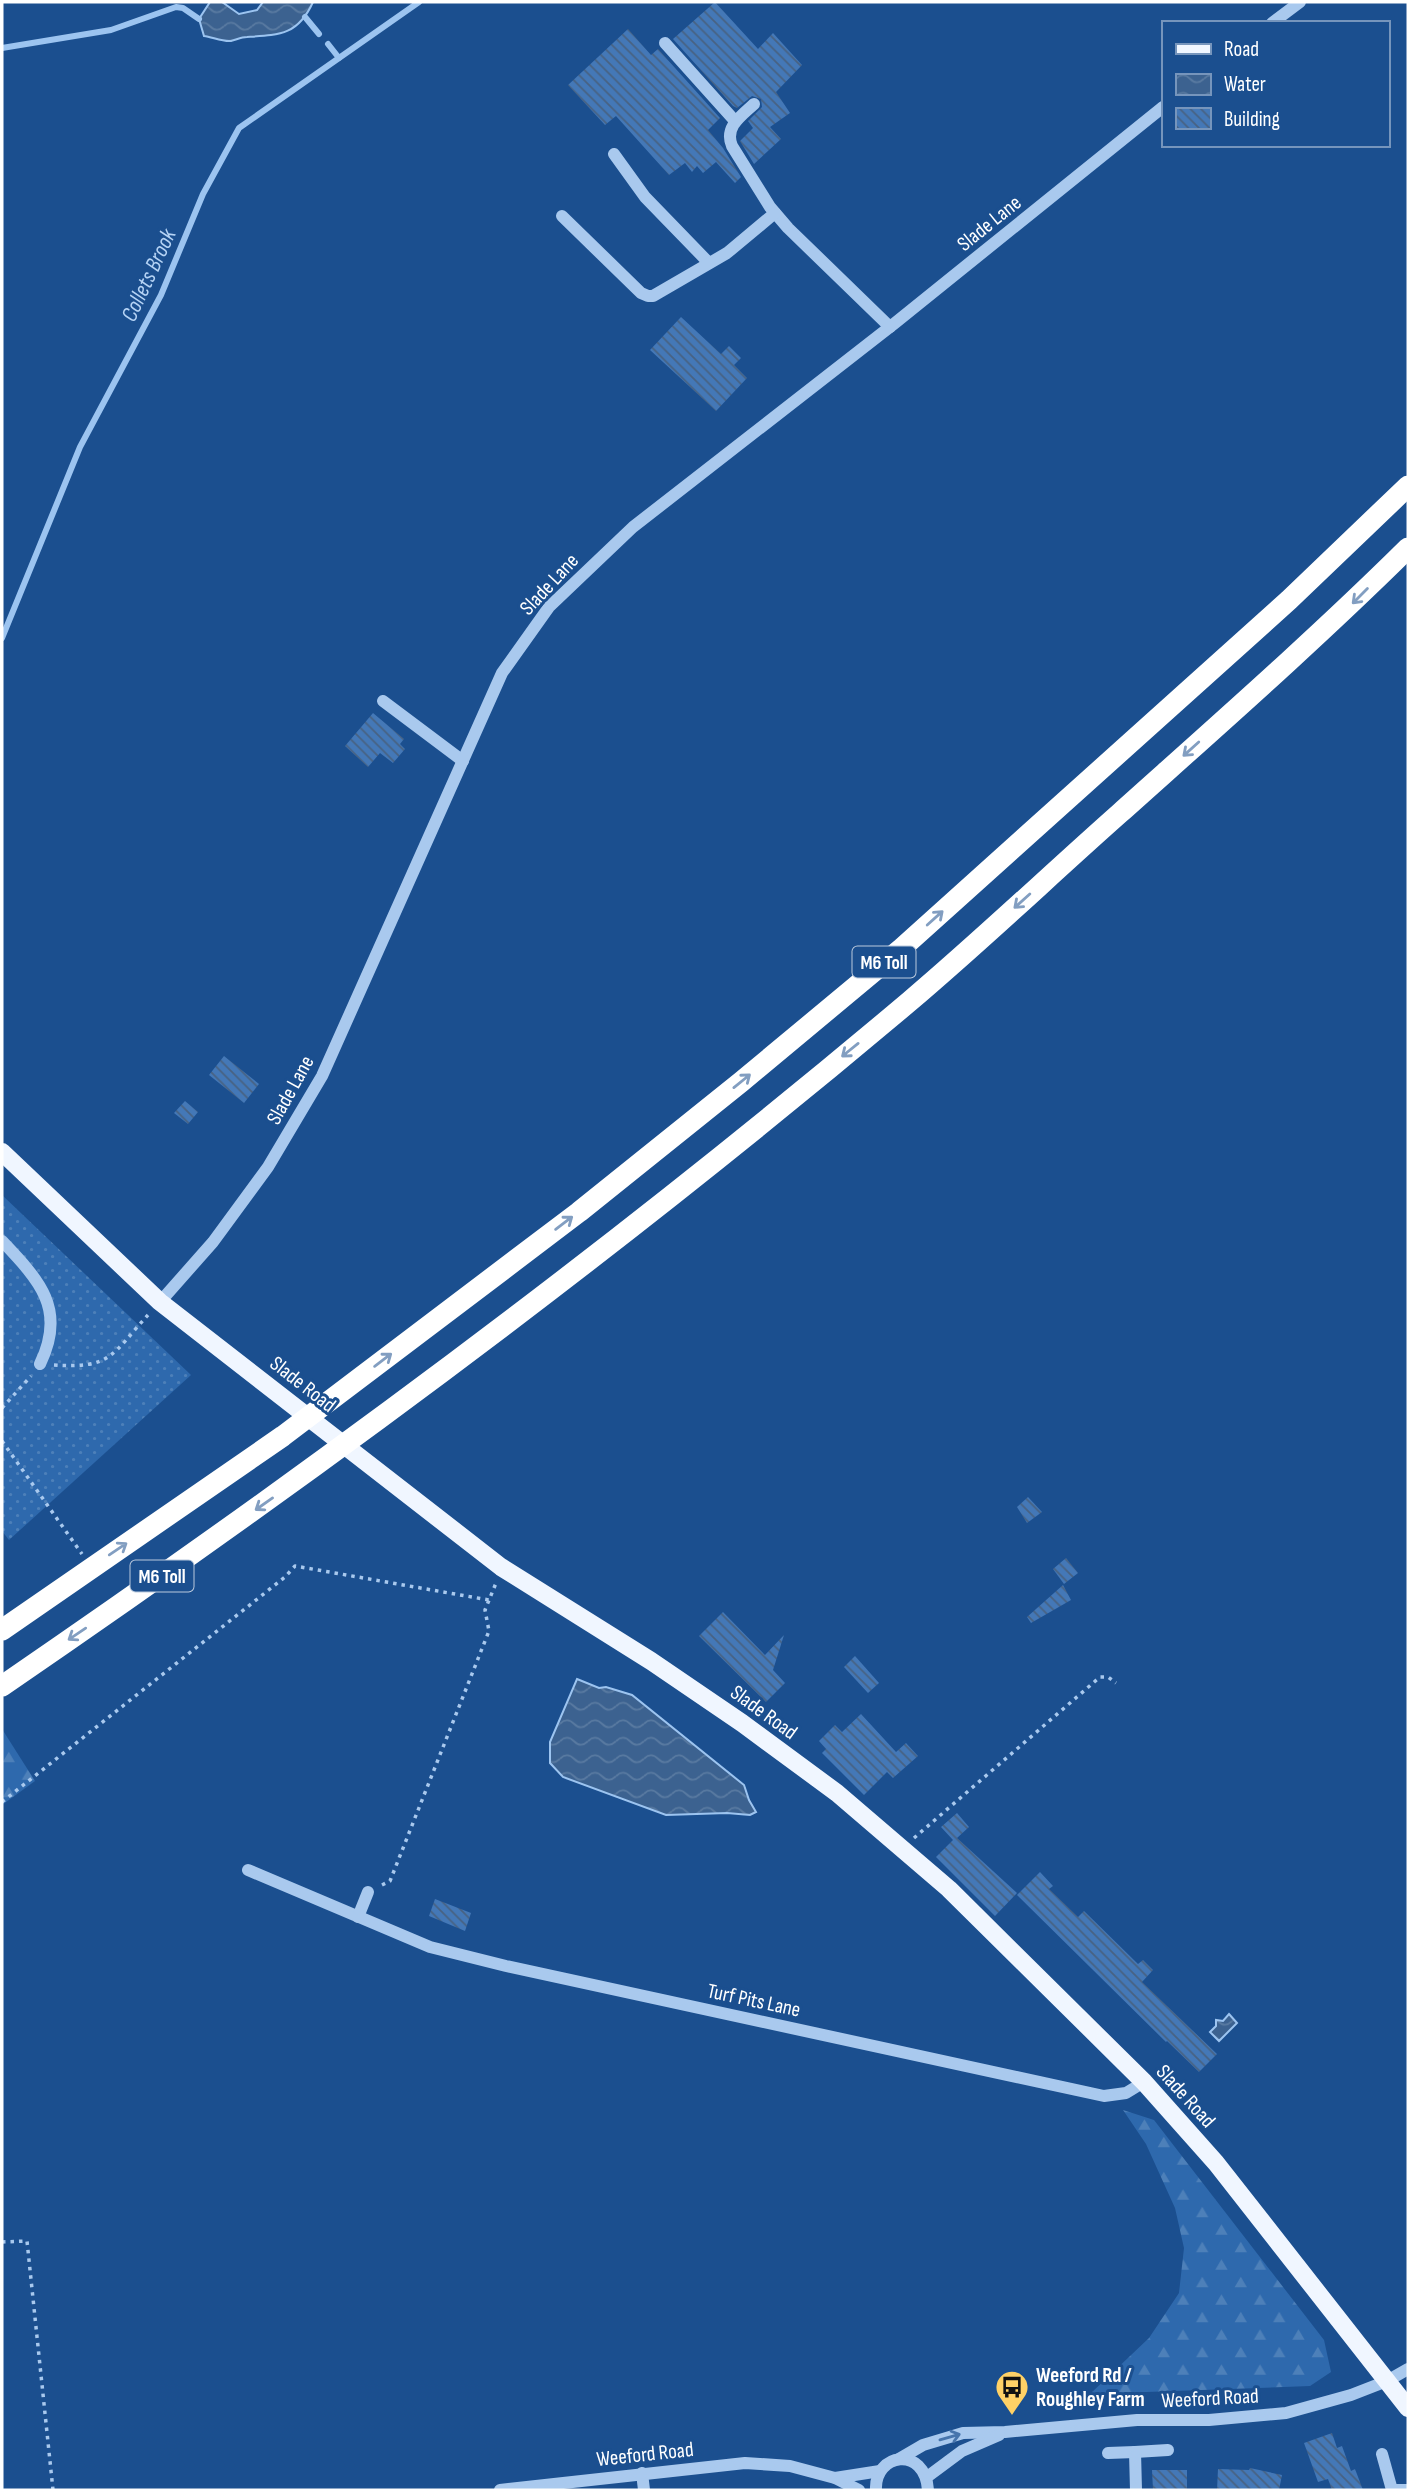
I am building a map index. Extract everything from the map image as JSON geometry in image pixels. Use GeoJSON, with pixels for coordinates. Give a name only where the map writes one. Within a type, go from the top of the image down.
{"type":"FeatureCollection","features":[{"type":"Feature","properties":{"kind":"highway","name":"M6 Toll"},"geometry":{"type":"LineString","coordinates":[[2,1630],[283,1436],[590,1203],[741,1082],[902,948],[1289,600],[1408,486]]}},
{"type":"Feature","properties":{"kind":"highway","name":"M6 Toll"},"geometry":{"type":"LineString","coordinates":[[2,1686],[320,1464],[616,1240],[912,999],[1336,620],[1408,548]]}},
{"type":"Feature","properties":{"kind":"main road","name":"Slade Road"},"geometry":{"type":"LineString","coordinates":[[2,1152],[160,1302],[501,1567],[651,1661],[742,1723],[837,1793],[902,1849],[988,1926],[1144,2082],[1216,2163],[1408,2408]]}},
{"type":"Feature","properties":{"kind":"street"},"geometry":{"type":"LineString","coordinates":[[1275,21],[1300,2]]}},
{"type":"Feature","properties":{"kind":"street"},"geometry":{"type":"LineString","coordinates":[[665,43],[735,121]]}},
{"type":"Feature","properties":{"kind":"street"},"geometry":{"type":"LineString","coordinates":[[754,104],[735,121],[729,139],[775,213],[890,327]]}},
{"type":"Feature","properties":{"kind":"street","name":"Slade Lane"},"geometry":{"type":"LineString","coordinates":[[160,1302],[214,1242],[268,1167],[322,1076],[502,673],[549,607],[633,527],[890,327],[1162,108]]}},
{"type":"Feature","properties":{"kind":"street"},"geometry":{"type":"LineString","coordinates":[[614,154],[645,197],[709,263]]}},
{"type":"Feature","properties":{"kind":"street"},"geometry":{"type":"LineString","coordinates":[[562,216],[641,293],[653,296],[727,253],[775,213]]}},
{"type":"Feature","properties":{"kind":"street"},"geometry":{"type":"LineString","coordinates":[[383,701],[463,761]]}},
{"type":"Feature","properties":{"kind":"street"},"geometry":{"type":"LineString","coordinates":[[2,1241],[35,1275],[52,1318],[50,1342],[40,1364]]}},
{"type":"Feature","properties":{"kind":"street","name":"Turf Pits Lane"},"geometry":{"type":"LineString","coordinates":[[248,1870],[430,1947],[506,1966],[1104,2096],[1126,2093],[1144,2082]]}},
{"type":"Feature","properties":{"kind":"street"},"geometry":{"type":"LineString","coordinates":[[358,1917],[368,1892]]}},
{"type":"Feature","properties":{"kind":"street","name":"Weeford Road"},"geometry":{"type":"LineString","coordinates":[[835,2478],[880,2471],[887,2464],[923,2445],[963,2433],[1005,2432],[1137,2420],[1209,2420],[1286,2413],[1351,2395],[1387,2381],[1408,2368]]}},
{"type":"Feature","properties":{"kind":"street","name":"Weeford Road"},"geometry":{"type":"LineString","coordinates":[[927,2477],[962,2451],[1005,2432]]}},
{"type":"Feature","properties":{"kind":"street"},"geometry":{"type":"LineString","coordinates":[[1108,2453],[1168,2450]]}},
{"type":"Feature","properties":{"kind":"street"},"geometry":{"type":"LineString","coordinates":[[1135,2452],[1136,2490]]}},
{"type":"Feature","properties":{"kind":"street"},"geometry":{"type":"LineString","coordinates":[[1382,2454],[1392,2490],[1408,2490]]}},
{"type":"Feature","properties":{"kind":"street"},"geometry":{"type":"LineString","coordinates":[[899,2459],[917,2464],[927,2477],[928,2490]]}},
{"type":"Feature","properties":{"kind":"street","name":"Weeford Road"},"geometry":{"type":"LineString","coordinates":[[500,2490],[745,2463],[790,2466],[835,2478],[859,2490]]}},
{"type":"Feature","properties":{"kind":"street"},"geometry":{"type":"LineString","coordinates":[[876,2490],[880,2471]]}},
{"type":"Feature","properties":{"kind":"street"},"geometry":{"type":"LineString","coordinates":[[642,2473],[644,2490]]}},
{"type":"Feature","properties":{"kind":"path"},"geometry":{"type":"LineString","coordinates":[[2,1408],[24,1386],[40,1364],[89,1366],[111,1357],[160,1302]]}},
{"type":"Feature","properties":{"kind":"path"},"geometry":{"type":"LineString","coordinates":[[2,1441],[71,1538]]}},
{"type":"Feature","properties":{"kind":"path"},"geometry":{"type":"LineString","coordinates":[[2,1802],[275,1586],[295,1566],[489,1601]]}},
{"type":"Feature","properties":{"kind":"path"},"geometry":{"type":"LineString","coordinates":[[368,1892],[390,1881],[489,1631],[485,1610],[501,1567]]}},
{"type":"Feature","properties":{"kind":"path"},"geometry":{"type":"LineString","coordinates":[[902,1849],[1100,1677],[1108,1677],[1116,1683]]}},
{"type":"Feature","properties":{"kind":"path"},"geometry":{"type":"LineString","coordinates":[[2,2242],[27,2241],[53,2490]]}},
{"type":"Feature","properties":{"kind":"green space"},"geometry":{"type":"Polygon","coordinates":[[[2,1195],[191,1375],[9,1540],[2,1531],[2,1195]]]}},
{"type":"Feature","properties":{"kind":"green space"},"geometry":{"type":"Polygon","coordinates":[[[2,1729],[35,1781],[2,1805],[2,1729]]]}},
{"type":"Feature","properties":{"kind":"green space"},"geometry":{"type":"Polygon","coordinates":[[[1123,2110],[1154,2120],[1324,2340],[1331,2372],[1310,2386],[1090,2394],[1149,2338],[1179,2293],[1184,2248],[1175,2208],[1146,2144],[1123,2110]]]}},
{"type":"Feature","properties":{"kind":"water"},"geometry":{"type":"Polygon","coordinates":[[[210,2],[222,2],[239,14],[257,10],[263,2],[313,2],[301,21],[287,31],[228,41],[204,36],[199,19],[210,2]]]}},
{"type":"Feature","properties":{"kind":"water"},"geometry":{"type":"Polygon","coordinates":[[[577,1679],[599,1688],[606,1687],[632,1695],[744,1785],[756,1812],[750,1815],[666,1815],[563,1777],[550,1763],[550,1742],[577,1679]]]}},
{"type":"Feature","properties":{"kind":"water"},"geometry":{"type":"Polygon","coordinates":[[[1229,2014],[1237,2023],[1219,2041],[1210,2032],[1216,2026],[1216,2020],[1223,2021],[1229,2014]]]}},
{"type":"Feature","properties":{"kind":"building"},"geometry":{"type":"Polygon","coordinates":[[[715,2],[758,49],[773,33],[802,65],[776,92],[790,113],[770,127],[781,139],[754,164],[740,141],[753,128],[748,121],[762,107],[761,99],[752,96],[737,108],[733,106],[673,39],[715,2]]]}},
{"type":"Feature","properties":{"kind":"building"},"geometry":{"type":"Polygon","coordinates":[[[628,29],[651,55],[658,49],[720,118],[708,130],[741,177],[735,183],[716,162],[703,173],[697,166],[692,172],[685,163],[669,175],[616,116],[605,125],[568,85],[628,29]]]}},
{"type":"Feature","properties":{"kind":"building"},"geometry":{"type":"Polygon","coordinates":[[[681,317],[721,354],[729,346],[741,358],[734,365],[747,378],[716,411],[650,350],[681,317]]]}},
{"type":"Feature","properties":{"kind":"building"},"geometry":{"type":"Polygon","coordinates":[[[373,713],[404,739],[400,744],[405,749],[393,763],[380,753],[368,767],[345,746],[373,713]]]}},
{"type":"Feature","properties":{"kind":"building"},"geometry":{"type":"Polygon","coordinates":[[[224,1056],[259,1084],[244,1103],[209,1075],[224,1056]]]}},
{"type":"Feature","properties":{"kind":"building"},"geometry":{"type":"Polygon","coordinates":[[[185,1101],[198,1112],[188,1124],[174,1113],[185,1101]]]}},
{"type":"Feature","properties":{"kind":"building"},"geometry":{"type":"Polygon","coordinates":[[[1028,1497],[1042,1512],[1027,1523],[1017,1507],[1028,1497]]]}},
{"type":"Feature","properties":{"kind":"building"},"geometry":{"type":"Polygon","coordinates":[[[1066,1558],[1078,1573],[1064,1584],[1053,1569],[1066,1558]]]}},
{"type":"Feature","properties":{"kind":"building"},"geometry":{"type":"Polygon","coordinates":[[[1063,1585],[1071,1600],[1031,1623],[1027,1617],[1063,1585]]]}},
{"type":"Feature","properties":{"kind":"building"},"geometry":{"type":"Polygon","coordinates":[[[723,1612],[765,1655],[784,1635],[773,1670],[785,1683],[766,1702],[699,1636],[723,1612]]]}},
{"type":"Feature","properties":{"kind":"building"},"geometry":{"type":"Polygon","coordinates":[[[855,1656],[879,1683],[868,1693],[844,1667],[855,1656]]]}},
{"type":"Feature","properties":{"kind":"building"},"geometry":{"type":"Polygon","coordinates":[[[861,1714],[896,1752],[906,1743],[918,1756],[893,1778],[887,1772],[864,1795],[822,1753],[826,1749],[819,1741],[835,1725],[842,1732],[861,1714]]]}},
{"type":"Feature","properties":{"kind":"building"},"geometry":{"type":"Polygon","coordinates":[[[957,1813],[969,1827],[957,1838],[1017,1893],[995,1916],[936,1857],[953,1840],[941,1827],[957,1813]]]}},
{"type":"Feature","properties":{"kind":"building"},"geometry":{"type":"Polygon","coordinates":[[[1040,1872],[1053,1886],[1049,1889],[1078,1917],[1084,1911],[1138,1964],[1143,1960],[1153,1970],[1142,1982],[1217,2054],[1199,2072],[1017,1895],[1040,1872]]]}},
{"type":"Feature","properties":{"kind":"building"},"geometry":{"type":"Polygon","coordinates":[[[435,1899],[471,1913],[465,1931],[429,1916],[435,1899]]]}},
{"type":"Feature","properties":{"kind":"building"},"geometry":{"type":"Polygon","coordinates":[[[1332,2433],[1337,2448],[1342,2446],[1351,2471],[1355,2469],[1363,2490],[1332,2490],[1328,2479],[1318,2482],[1304,2443],[1332,2433]]]}},
{"type":"Feature","properties":{"kind":"building"},"geometry":{"type":"Polygon","coordinates":[[[1250,2468],[1282,2475],[1279,2490],[1217,2490],[1218,2469],[1250,2468]]]}},
{"type":"Feature","properties":{"kind":"building"},"geometry":{"type":"Polygon","coordinates":[[[1152,2470],[1187,2470],[1187,2490],[1153,2490],[1152,2470]]]}},
{"type":"Feature","properties":{"kind":"waterway","name":"Collets Brook"},"geometry":{"type":"LineString","coordinates":[[2,638],[80,447],[161,295],[203,194],[239,128],[419,2]]}},
{"type":"Feature","properties":{"kind":"waterway"},"geometry":{"type":"LineString","coordinates":[[2,48],[111,30],[176,7],[183,8],[199,19]]}},
{"type":"Feature","properties":{"kind":"waterway"},"geometry":{"type":"LineString","coordinates":[[305,17],[319,34]]}},
{"type":"Feature","properties":{"kind":"waterway"},"geometry":{"type":"LineString","coordinates":[[328,44],[339,58]]}},
{"type":"Feature","properties":{"kind":"place","name":"Weeford Rd / Roughley Farm"},"geometry":{"type":"Point","coordinates":[1012,2417]}}]}
